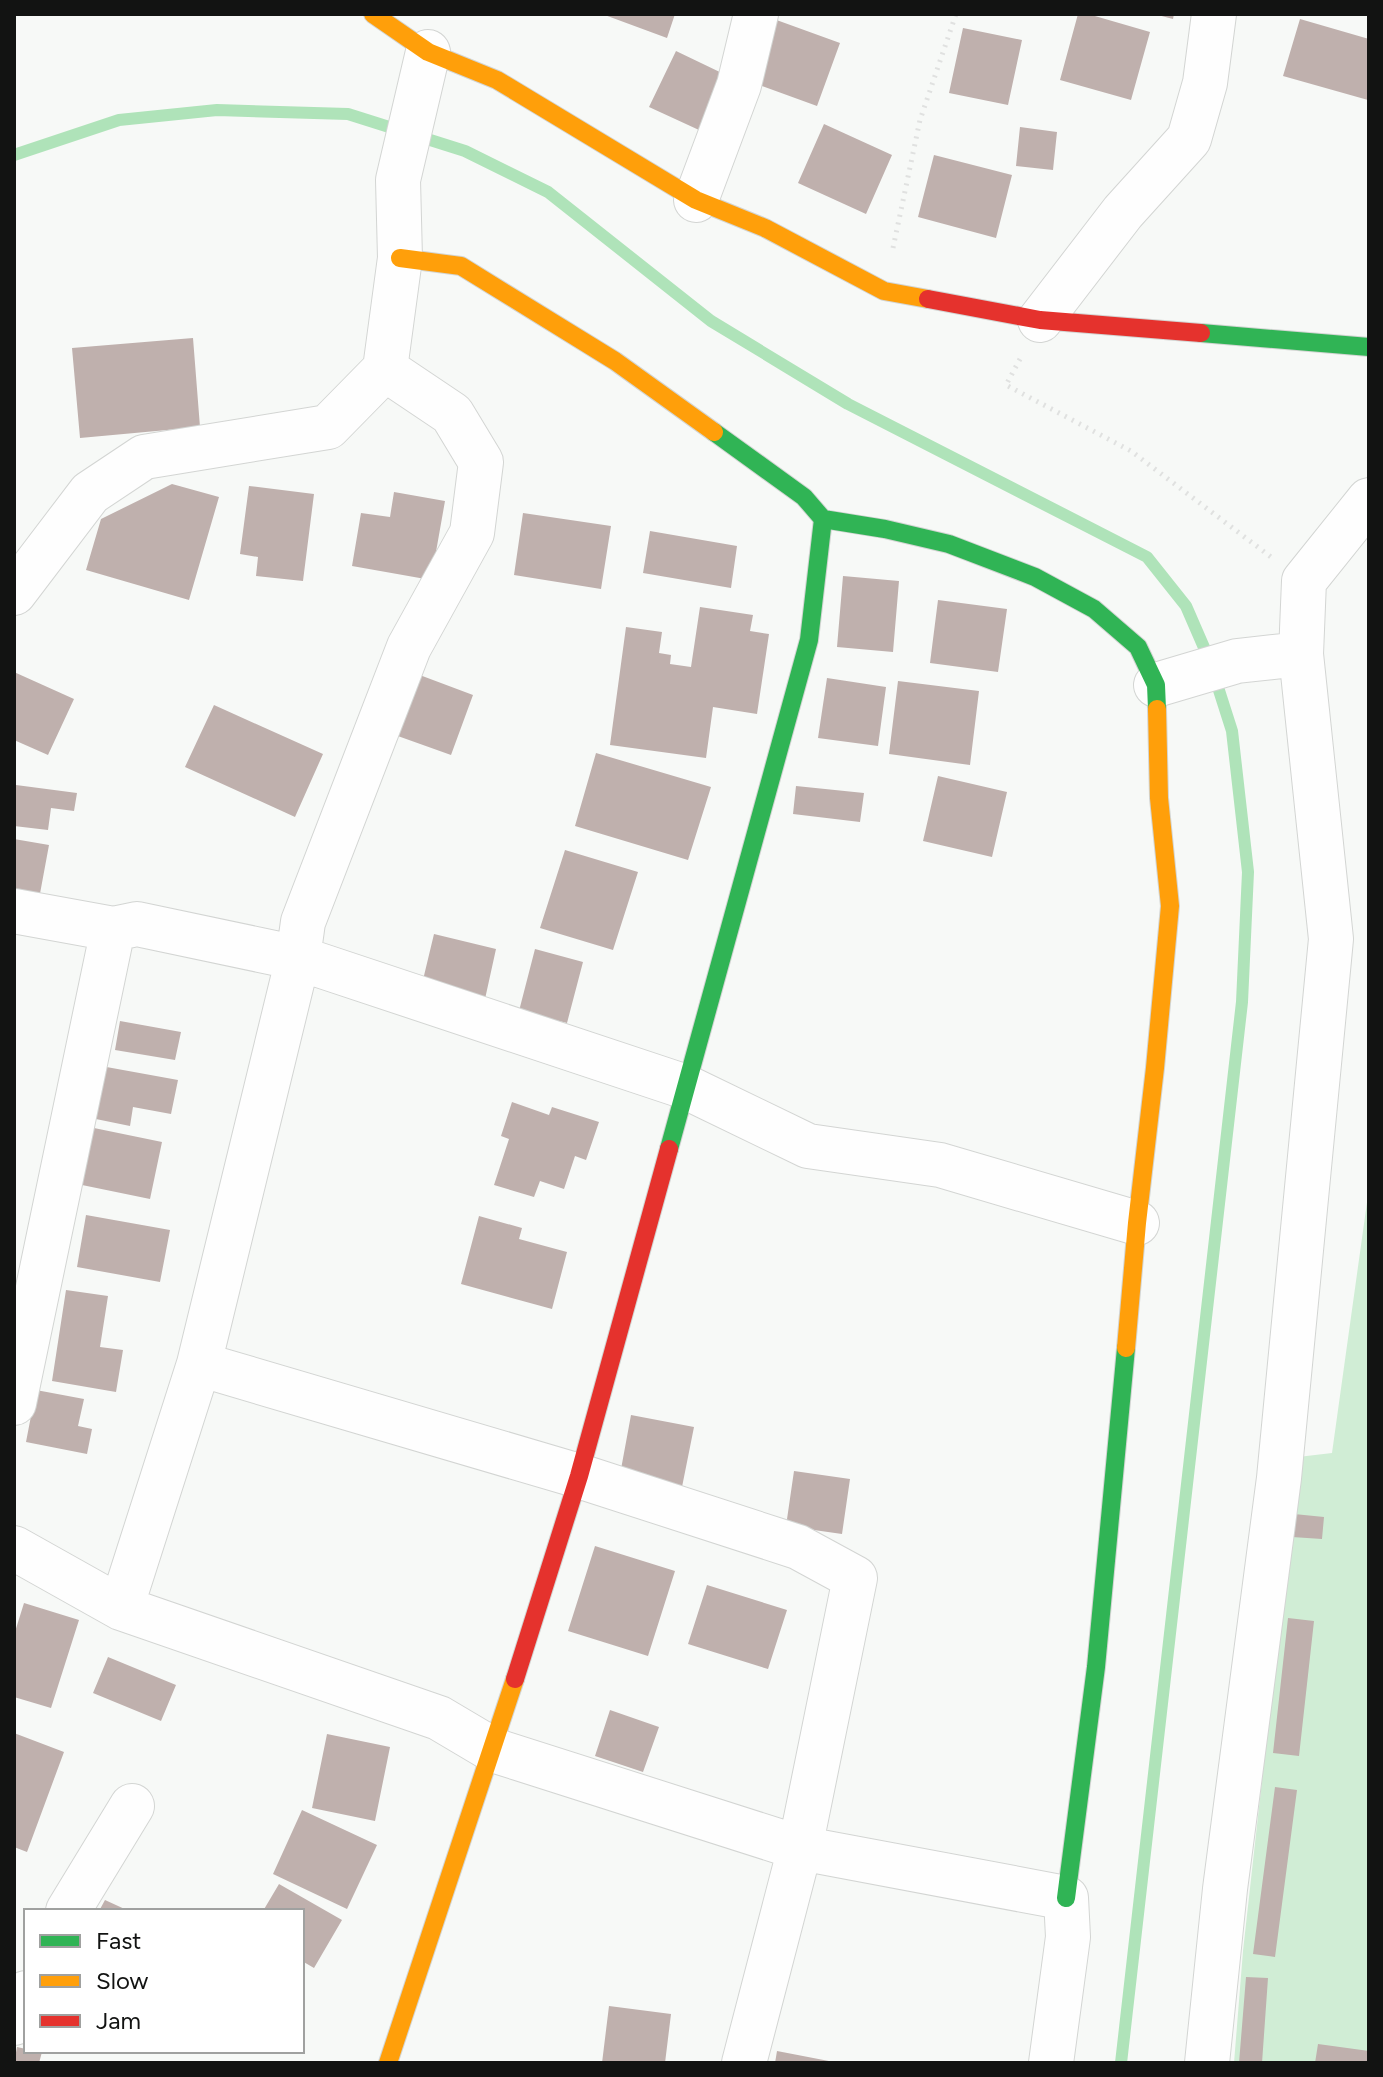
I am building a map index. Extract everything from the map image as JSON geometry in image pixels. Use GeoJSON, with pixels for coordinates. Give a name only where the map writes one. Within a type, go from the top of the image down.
{"type":"FeatureCollection","features":[{"type":"Feature","properties":{"kind":"street"},"geometry":{"type":"LineString","coordinates":[[373,14],[423,72],[497,80],[696,200],[765,228],[884,291],[1040,320],[1369,347]]}},
{"type":"Feature","properties":{"kind":"street"},"geometry":{"type":"LineString","coordinates":[[696,200],[739,85],[756,14]]}},
{"type":"Feature","properties":{"kind":"street"},"geometry":{"type":"LineString","coordinates":[[1040,320],[1123,212],[1189,139],[1205,83],[1214,14]]}},
{"type":"Feature","properties":{"kind":"street"},"geometry":{"type":"LineString","coordinates":[[14,593],[90,493],[144,457],[328,427],[385,369],[400,258],[398,180],[423,72]]}},
{"type":"Feature","properties":{"kind":"street"},"geometry":{"type":"LineString","coordinates":[[400,258],[461,266],[602,353],[804,497],[823,519],[949,544],[1035,577],[1094,609],[1171,680]]}},
{"type":"Feature","properties":{"kind":"street"},"geometry":{"type":"LineString","coordinates":[[121,1608],[199,1364],[298,958],[303,922],[409,647],[472,533],[481,462],[452,414],[385,369]]}},
{"type":"Feature","properties":{"kind":"street"},"geometry":{"type":"LineString","coordinates":[[1207,2063],[1225,1889],[1279,1478],[1331,939],[1301,654],[1304,581],[1369,500]]}},
{"type":"Feature","properties":{"kind":"street"},"geometry":{"type":"LineString","coordinates":[[388,2063],[493,1750],[579,1476],[809,640],[823,519]]}},
{"type":"Feature","properties":{"kind":"street"},"geometry":{"type":"LineString","coordinates":[[1171,680],[1237,661],[1301,654]]}},
{"type":"Feature","properties":{"kind":"street"},"geometry":{"type":"LineString","coordinates":[[1051,2063],[1068,1937],[1066,1898],[1096,1667],[1170,906],[1159,798],[1171,680]]}},
{"type":"Feature","properties":{"kind":"street"},"geometry":{"type":"LineString","coordinates":[[14,911],[113,929],[137,924],[298,958],[686,1087],[808,1146],[940,1165],[1137,1223]]}},
{"type":"Feature","properties":{"kind":"street"},"geometry":{"type":"LineString","coordinates":[[14,1403],[113,929]]}},
{"type":"Feature","properties":{"kind":"street"},"geometry":{"type":"LineString","coordinates":[[199,1364],[579,1476],[798,1547],[855,1578],[800,1848],[744,2063]]}},
{"type":"Feature","properties":{"kind":"street"},"geometry":{"type":"LineString","coordinates":[[14,1548],[121,1608],[439,1718],[493,1750],[800,1848],[1066,1898]]}},
{"type":"Feature","properties":{"kind":"street"},"geometry":{"type":"LineString","coordinates":[[69,1909],[132,1806]]}},
{"type":"Feature","properties":{"kind":"street"},"geometry":{"type":"LineString","coordinates":[[14,2023],[24,1998]]}},
{"type":"Feature","properties":{"kind":"path"},"geometry":{"type":"LineString","coordinates":[[884,291],[920,120],[956,14]]}},
{"type":"Feature","properties":{"kind":"path"},"geometry":{"type":"LineString","coordinates":[[1040,320],[1006,385],[1131,451],[1304,581]]}},
{"type":"Feature","properties":{"kind":"green space"},"geometry":{"type":"Polygon","coordinates":[[[1369,1188],[1369,2063],[1234,2063],[1243,1951],[1298,1457],[1332,1453],[1369,1188]]]}},
{"type":"Feature","properties":{"kind":"building"},"geometry":{"type":"Polygon","coordinates":[[[602,14],[675,14],[667,38],[602,14]]]}},
{"type":"Feature","properties":{"kind":"building"},"geometry":{"type":"Polygon","coordinates":[[[1078,14],[1088,14],[1150,32],[1131,100],[1060,80],[1078,14]]]}},
{"type":"Feature","properties":{"kind":"building"},"geometry":{"type":"Polygon","coordinates":[[[1154,14],[1174,14],[1173,19],[1154,14]]]}},
{"type":"Feature","properties":{"kind":"building"},"geometry":{"type":"Polygon","coordinates":[[[771,18],[840,43],[817,106],[748,81],[771,18]]]}},
{"type":"Feature","properties":{"kind":"building"},"geometry":{"type":"Polygon","coordinates":[[[1300,19],[1369,39],[1368,100],[1283,76],[1300,19]]]}},
{"type":"Feature","properties":{"kind":"building"},"geometry":{"type":"Polygon","coordinates":[[[963,28],[1022,40],[1008,105],[949,93],[963,28]]]}},
{"type":"Feature","properties":{"kind":"building"},"geometry":{"type":"Polygon","coordinates":[[[676,51],[726,75],[699,130],[649,107],[676,51]]]}},
{"type":"Feature","properties":{"kind":"building"},"geometry":{"type":"Polygon","coordinates":[[[824,124],[892,155],[866,214],[798,183],[824,124]]]}},
{"type":"Feature","properties":{"kind":"building"},"geometry":{"type":"Polygon","coordinates":[[[1020,127],[1057,132],[1053,170],[1016,166],[1020,127]]]}},
{"type":"Feature","properties":{"kind":"building"},"geometry":{"type":"Polygon","coordinates":[[[934,155],[1012,175],[996,238],[918,217],[934,155]]]}},
{"type":"Feature","properties":{"kind":"building"},"geometry":{"type":"Polygon","coordinates":[[[193,338],[200,427],[80,438],[72,348],[193,338]]]}},
{"type":"Feature","properties":{"kind":"building"},"geometry":{"type":"Polygon","coordinates":[[[172,484],[219,497],[189,600],[86,570],[101,519],[172,484]]]}},
{"type":"Feature","properties":{"kind":"building"},"geometry":{"type":"Polygon","coordinates":[[[249,486],[314,494],[303,581],[256,576],[258,557],[240,554],[249,486]]]}},
{"type":"Feature","properties":{"kind":"building"},"geometry":{"type":"Polygon","coordinates":[[[394,492],[445,501],[431,580],[352,566],[361,513],[390,517],[394,492]]]}},
{"type":"Feature","properties":{"kind":"building"},"geometry":{"type":"Polygon","coordinates":[[[523,513],[611,526],[601,589],[514,575],[523,513]]]}},
{"type":"Feature","properties":{"kind":"building"},"geometry":{"type":"Polygon","coordinates":[[[650,531],[737,546],[731,588],[643,573],[650,531]]]}},
{"type":"Feature","properties":{"kind":"building"},"geometry":{"type":"Polygon","coordinates":[[[843,576],[899,581],[893,652],[837,647],[843,576]]]}},
{"type":"Feature","properties":{"kind":"building"},"geometry":{"type":"Polygon","coordinates":[[[938,600],[1007,609],[998,672],[930,663],[938,600]]]}},
{"type":"Feature","properties":{"kind":"building"},"geometry":{"type":"Polygon","coordinates":[[[700,607],[753,615],[750,631],[769,634],[757,714],[713,707],[706,758],[610,745],[626,627],[662,632],[659,653],[671,655],[670,664],[691,667],[700,607]]]}},
{"type":"Feature","properties":{"kind":"building"},"geometry":{"type":"Polygon","coordinates":[[[14,672],[74,699],[48,755],[14,740],[14,672]]]}},
{"type":"Feature","properties":{"kind":"building"},"geometry":{"type":"Polygon","coordinates":[[[417,674],[473,695],[451,755],[395,735],[417,674]]]}},
{"type":"Feature","properties":{"kind":"building"},"geometry":{"type":"Polygon","coordinates":[[[827,678],[886,687],[878,746],[818,738],[827,678]]]}},
{"type":"Feature","properties":{"kind":"building"},"geometry":{"type":"Polygon","coordinates":[[[898,681],[979,691],[970,765],[889,754],[898,681]]]}},
{"type":"Feature","properties":{"kind":"building"},"geometry":{"type":"Polygon","coordinates":[[[214,705],[323,754],[295,817],[185,767],[214,705]]]}},
{"type":"Feature","properties":{"kind":"building"},"geometry":{"type":"Polygon","coordinates":[[[596,753],[711,787],[688,860],[575,826],[596,753]]]}},
{"type":"Feature","properties":{"kind":"building"},"geometry":{"type":"Polygon","coordinates":[[[938,776],[1007,792],[992,857],[923,841],[938,776]]]}},
{"type":"Feature","properties":{"kind":"building"},"geometry":{"type":"Polygon","coordinates":[[[16,785],[77,793],[74,811],[51,808],[48,830],[14,826],[16,785]]]}},
{"type":"Feature","properties":{"kind":"building"},"geometry":{"type":"Polygon","coordinates":[[[796,786],[864,793],[860,822],[793,814],[796,786]]]}},
{"type":"Feature","properties":{"kind":"building"},"geometry":{"type":"Polygon","coordinates":[[[14,839],[49,845],[39,899],[14,895],[14,839]]]}},
{"type":"Feature","properties":{"kind":"building"},"geometry":{"type":"Polygon","coordinates":[[[565,850],[638,872],[613,950],[540,928],[565,850]]]}},
{"type":"Feature","properties":{"kind":"building"},"geometry":{"type":"Polygon","coordinates":[[[434,934],[496,949],[485,999],[422,984],[434,934]]]}},
{"type":"Feature","properties":{"kind":"building"},"geometry":{"type":"Polygon","coordinates":[[[535,949],[583,962],[567,1023],[519,1011],[535,949]]]}},
{"type":"Feature","properties":{"kind":"building"},"geometry":{"type":"Polygon","coordinates":[[[120,1021],[181,1032],[175,1060],[115,1050],[120,1021]]]}},
{"type":"Feature","properties":{"kind":"building"},"geometry":{"type":"Polygon","coordinates":[[[101,1066],[178,1080],[171,1114],[133,1107],[130,1126],[91,1118],[101,1066]]]}},
{"type":"Feature","properties":{"kind":"building"},"geometry":{"type":"Polygon","coordinates":[[[512,1102],[549,1115],[552,1107],[599,1122],[586,1160],[575,1156],[564,1189],[540,1181],[534,1197],[494,1185],[509,1139],[501,1136],[512,1102]]]}},
{"type":"Feature","properties":{"kind":"building"},"geometry":{"type":"Polygon","coordinates":[[[94,1128],[162,1142],[150,1199],[82,1185],[94,1128]]]}},
{"type":"Feature","properties":{"kind":"building"},"geometry":{"type":"Polygon","coordinates":[[[86,1215],[170,1230],[160,1282],[77,1267],[86,1215]]]}},
{"type":"Feature","properties":{"kind":"building"},"geometry":{"type":"Polygon","coordinates":[[[479,1216],[522,1228],[519,1239],[567,1252],[552,1309],[461,1284],[479,1216]]]}},
{"type":"Feature","properties":{"kind":"building"},"geometry":{"type":"Polygon","coordinates":[[[66,1290],[108,1296],[100,1347],[123,1350],[116,1392],[52,1381],[66,1290]]]}},
{"type":"Feature","properties":{"kind":"building"},"geometry":{"type":"Polygon","coordinates":[[[36,1390],[84,1399],[78,1426],[92,1429],[87,1454],[26,1442],[36,1390]]]}},
{"type":"Feature","properties":{"kind":"building"},"geometry":{"type":"Polygon","coordinates":[[[631,1415],[694,1427],[681,1492],[619,1480],[631,1415]]]}},
{"type":"Feature","properties":{"kind":"building"},"geometry":{"type":"Polygon","coordinates":[[[794,1471],[850,1479],[842,1534],[786,1526],[794,1471]]]}},
{"type":"Feature","properties":{"kind":"building"},"geometry":{"type":"Polygon","coordinates":[[[1294,1514],[1324,1517],[1322,1539],[1292,1537],[1294,1514]]]}},
{"type":"Feature","properties":{"kind":"building"},"geometry":{"type":"Polygon","coordinates":[[[595,1546],[675,1571],[648,1656],[568,1631],[595,1546]]]}},
{"type":"Feature","properties":{"kind":"building"},"geometry":{"type":"Polygon","coordinates":[[[707,1585],[787,1610],[768,1669],[688,1644],[707,1585]]]}},
{"type":"Feature","properties":{"kind":"building"},"geometry":{"type":"Polygon","coordinates":[[[24,1603],[79,1620],[51,1708],[14,1697],[14,1635],[24,1603]]]}},
{"type":"Feature","properties":{"kind":"building"},"geometry":{"type":"Polygon","coordinates":[[[1288,1618],[1314,1621],[1299,1756],[1273,1753],[1288,1618]]]}},
{"type":"Feature","properties":{"kind":"building"},"geometry":{"type":"Polygon","coordinates":[[[108,1657],[176,1685],[161,1721],[93,1693],[108,1657]]]}},
{"type":"Feature","properties":{"kind":"building"},"geometry":{"type":"Polygon","coordinates":[[[610,1710],[659,1727],[643,1772],[595,1756],[610,1710]]]}},
{"type":"Feature","properties":{"kind":"building"},"geometry":{"type":"Polygon","coordinates":[[[14,1733],[64,1752],[27,1852],[14,1847],[14,1733]]]}},
{"type":"Feature","properties":{"kind":"building"},"geometry":{"type":"Polygon","coordinates":[[[327,1734],[390,1747],[375,1821],[312,1808],[327,1734]]]}},
{"type":"Feature","properties":{"kind":"building"},"geometry":{"type":"Polygon","coordinates":[[[1275,1787],[1297,1790],[1275,1957],[1253,1954],[1275,1787]]]}},
{"type":"Feature","properties":{"kind":"building"},"geometry":{"type":"Polygon","coordinates":[[[302,1810],[377,1845],[347,1909],[273,1874],[302,1810]]]}},
{"type":"Feature","properties":{"kind":"building"},"geometry":{"type":"Polygon","coordinates":[[[279,1884],[342,1920],[314,1968],[304,1962],[304,1909],[264,1909],[279,1884]]]}},
{"type":"Feature","properties":{"kind":"building"},"geometry":{"type":"Polygon","coordinates":[[[105,1900],[125,1909],[100,1909],[105,1900]]]}},
{"type":"Feature","properties":{"kind":"building"},"geometry":{"type":"Polygon","coordinates":[[[1246,1977],[1268,1978],[1262,2063],[1239,2063],[1246,1977]]]}},
{"type":"Feature","properties":{"kind":"building"},"geometry":{"type":"Polygon","coordinates":[[[609,2006],[671,2014],[665,2063],[602,2063],[609,2006]]]}},
{"type":"Feature","properties":{"kind":"building"},"geometry":{"type":"Polygon","coordinates":[[[1318,2044],[1369,2051],[1369,2063],[1315,2063],[1318,2044]]]}},
{"type":"Feature","properties":{"kind":"building"},"geometry":{"type":"Polygon","coordinates":[[[17,2047],[24,2049],[24,2053],[42,2053],[39,2063],[14,2063],[17,2047]]]}},
{"type":"Feature","properties":{"kind":"building"},"geometry":{"type":"Polygon","coordinates":[[[777,2051],[834,2062],[834,2063],[775,2063],[777,2051]]]}},
{"type":"Feature","properties":{"kind":"waterway"},"geometry":{"type":"LineString","coordinates":[[14,155],[119,120],[217,110],[348,114],[465,151],[548,192],[711,321],[848,404],[1147,557],[1186,606],[1209,659],[1232,731],[1248,872],[1242,1002],[1121,2063]]}},
{"type":"Feature","properties":{"kind":"traffic: fast"},"geometry":{"type":"LineString","coordinates":[[1201,333],[1369,347]]}},
{"type":"Feature","properties":{"kind":"traffic: fast"},"geometry":{"type":"LineString","coordinates":[[669,1149],[809,640],[823,519],[804,497],[714,432]]}},
{"type":"Feature","properties":{"kind":"traffic: fast"},"geometry":{"type":"LineString","coordinates":[[823,519],[949,544],[1035,577],[1094,609],[1138,647],[1156,685],[1157,709]]}},
{"type":"Feature","properties":{"kind":"traffic: fast"},"geometry":{"type":"LineString","coordinates":[[1066,1898],[1096,1667],[1126,1348]]}},
{"type":"Feature","properties":{"kind":"traffic: slow"},"geometry":{"type":"LineString","coordinates":[[373,14],[428,52],[497,80],[696,200],[765,228],[884,291],[928,299]]}},
{"type":"Feature","properties":{"kind":"traffic: slow"},"geometry":{"type":"LineString","coordinates":[[400,258],[461,266],[615,361],[714,432]]}},
{"type":"Feature","properties":{"kind":"traffic: slow"},"geometry":{"type":"LineString","coordinates":[[1126,1348],[1170,906],[1159,798],[1157,709]]}},
{"type":"Feature","properties":{"kind":"traffic: slow"},"geometry":{"type":"LineString","coordinates":[[388,2063],[515,1679]]}},
{"type":"Feature","properties":{"kind":"traffic: jam"},"geometry":{"type":"LineString","coordinates":[[928,299],[1040,320],[1201,333]]}},
{"type":"Feature","properties":{"kind":"traffic: jam"},"geometry":{"type":"LineString","coordinates":[[515,1679],[579,1476],[669,1149]]}}]}
